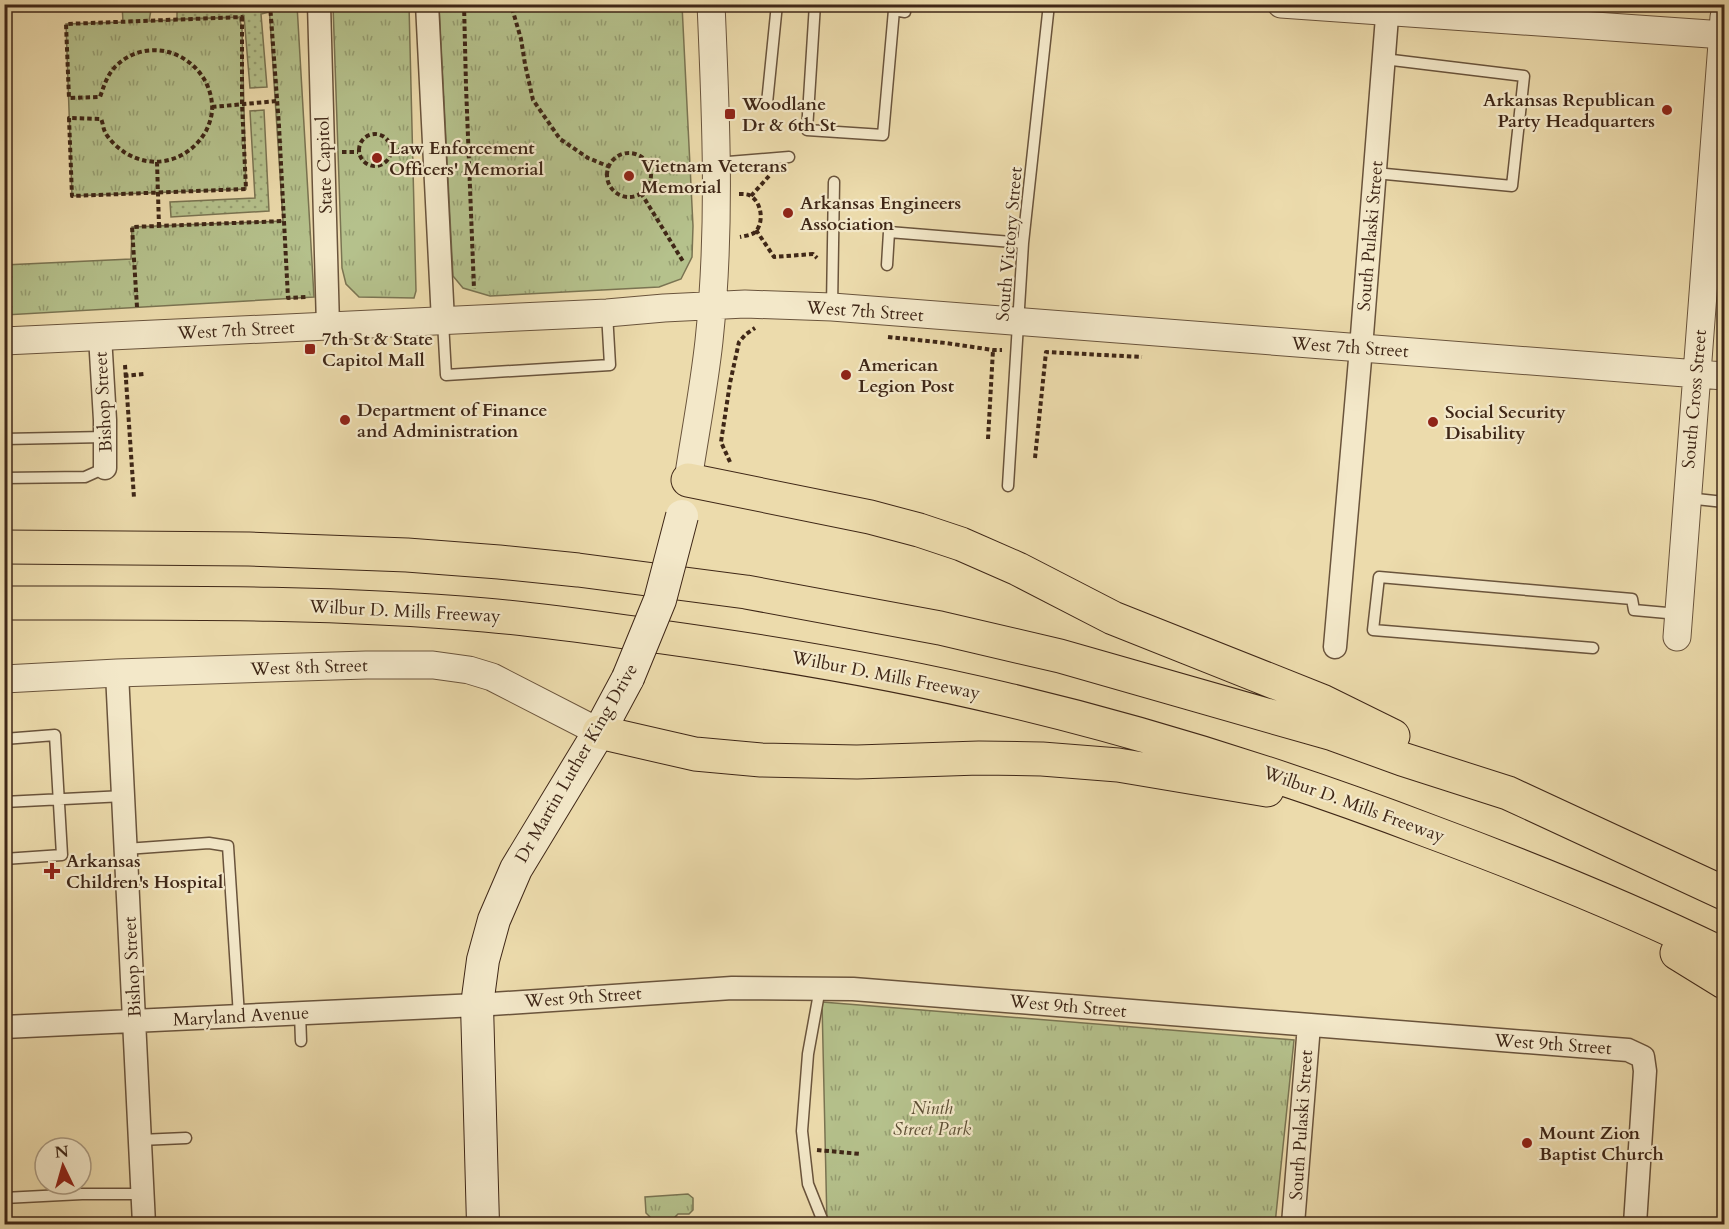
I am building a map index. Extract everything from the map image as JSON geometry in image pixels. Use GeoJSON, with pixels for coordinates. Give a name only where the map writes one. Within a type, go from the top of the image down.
{"type":"FeatureCollection","features":[{"type":"Feature","properties":{"kind":"highway"},"geometry":{"type":"LineString","coordinates":[[688,480],[870,517],[962,544],[1018,569],[1113,618],[1323,701],[1508,793],[1717,888]]}},
{"type":"Feature","properties":{"kind":"highway"},"geometry":{"type":"LineString","coordinates":[[4,547],[249,549],[407,555],[578,570],[746,592],[940,628],[1060,656],[1333,734],[1508,793]]}},
{"type":"Feature","properties":{"kind":"highway","name":"Wilbur D. Mills Freeway"},"geometry":{"type":"LineString","coordinates":[[4,603],[249,603],[405,609],[484,615],[722,645],[819,661],[1010,700],[1103,724],[1259,770],[1362,805],[1569,885],[1654,921],[1725,955]]}},
{"type":"Feature","properties":{"kind":"highway"},"geometry":{"type":"LineString","coordinates":[[599,732],[695,753],[761,760],[857,762],[989,758],[1042,759],[1118,765],[1362,805]]}},
{"type":"Feature","properties":{"kind":"highway"},"geometry":{"type":"LineString","coordinates":[[1569,885],[1725,982]]}},
{"type":"Feature","properties":{"kind":"main road","name":"Dr Martin Luther King Drive"},"geometry":{"type":"LineString","coordinates":[[483,1224],[477,1005],[483,960],[495,920],[516,869],[599,732],[628,678],[660,600],[682,516],[688,480]]}},
{"type":"Feature","properties":{"kind":"street","name":"State Capitol"},"geometry":{"type":"LineString","coordinates":[[319,4],[328,326]]}},
{"type":"Feature","properties":{"kind":"street"},"geometry":{"type":"LineString","coordinates":[[427,4],[443,321]]}},
{"type":"Feature","properties":{"kind":"street","name":"Dr Martin Luther King Drive"},"geometry":{"type":"LineString","coordinates":[[688,480],[709,342],[714,276],[716,163],[711,4]]}},
{"type":"Feature","properties":{"kind":"street"},"geometry":{"type":"LineString","coordinates":[[1281,4],[1388,8],[1724,29]]}},
{"type":"Feature","properties":{"kind":"street","name":"South Pulaski Street"},"geometry":{"type":"LineString","coordinates":[[1335,647],[1388,8]]}},
{"type":"Feature","properties":{"kind":"street","name":"South Cross Street"},"geometry":{"type":"LineString","coordinates":[[1677,626],[1724,29]]}},
{"type":"Feature","properties":{"kind":"street","name":"West 7th Street"},"geometry":{"type":"LineString","coordinates":[[4,341],[607,313],[833,296],[1019,322],[1725,376]]}},
{"type":"Feature","properties":{"kind":"street","name":"Bishop Street"},"geometry":{"type":"LineString","coordinates":[[100,336],[105,468]]}},
{"type":"Feature","properties":{"kind":"street","name":"West 8th Street"},"geometry":{"type":"LineString","coordinates":[[4,679],[117,673],[433,665],[469,670],[492,678],[599,732]]}},
{"type":"Feature","properties":{"kind":"street","name":"Bishop Street"},"geometry":{"type":"LineString","coordinates":[[117,673],[144,1224]]}},
{"type":"Feature","properties":{"kind":"street","name":"West 9th Street"},"geometry":{"type":"LineString","coordinates":[[477,1005],[732,988],[853,988],[1628,1050],[1643,1057],[1645,1071],[1635,1224]]}},
{"type":"Feature","properties":{"kind":"street","name":"Maryland Avenue"},"geometry":{"type":"LineString","coordinates":[[4,1027],[477,1005]]}},
{"type":"Feature","properties":{"kind":"street","name":"South Pulaski Street"},"geometry":{"type":"LineString","coordinates":[[1293,1224],[1308,1025]]}},
{"type":"Feature","properties":{"kind":"lane"},"geometry":{"type":"LineString","coordinates":[[767,103],[777,4]]}},
{"type":"Feature","properties":{"kind":"lane"},"geometry":{"type":"LineString","coordinates":[[815,4],[807,130],[883,135],[894,10],[905,12],[905,4]]}},
{"type":"Feature","properties":{"kind":"lane","name":"South Victory Street"},"geometry":{"type":"LineString","coordinates":[[1008,486],[1023,243],[1049,4]]}},
{"type":"Feature","properties":{"kind":"lane"},"geometry":{"type":"LineString","coordinates":[[1375,173],[1512,186],[1524,76],[1384,59]]}},
{"type":"Feature","properties":{"kind":"lane"},"geometry":{"type":"LineString","coordinates":[[716,163],[789,157]]}},
{"type":"Feature","properties":{"kind":"lane"},"geometry":{"type":"LineString","coordinates":[[833,296],[834,182]]}},
{"type":"Feature","properties":{"kind":"lane"},"geometry":{"type":"LineString","coordinates":[[887,265],[889,232],[1023,243]]}},
{"type":"Feature","properties":{"kind":"lane"},"geometry":{"type":"LineString","coordinates":[[443,321],[446,375],[610,365],[607,313]]}},
{"type":"Feature","properties":{"kind":"lane"},"geometry":{"type":"LineString","coordinates":[[4,439],[105,437]]}},
{"type":"Feature","properties":{"kind":"lane"},"geometry":{"type":"LineString","coordinates":[[4,478],[85,477],[105,468]]}},
{"type":"Feature","properties":{"kind":"lane"},"geometry":{"type":"LineString","coordinates":[[1686,498],[1725,502]]}},
{"type":"Feature","properties":{"kind":"lane"},"geometry":{"type":"LineString","coordinates":[[1593,648],[1373,630],[1379,578],[1632,599],[1635,610],[1677,626]]}},
{"type":"Feature","properties":{"kind":"lane"},"geometry":{"type":"LineString","coordinates":[[4,739],[55,735],[62,855],[4,859]]}},
{"type":"Feature","properties":{"kind":"lane"},"geometry":{"type":"LineString","coordinates":[[4,801],[124,796]]}},
{"type":"Feature","properties":{"kind":"lane"},"geometry":{"type":"LineString","coordinates":[[126,849],[209,843],[228,846],[239,1016]]}},
{"type":"Feature","properties":{"kind":"lane"},"geometry":{"type":"LineString","coordinates":[[820,988],[808,1054],[802,1131],[808,1184],[824,1224]]}},
{"type":"Feature","properties":{"kind":"lane"},"geometry":{"type":"LineString","coordinates":[[300,1013],[301,1041]]}},
{"type":"Feature","properties":{"kind":"lane"},"geometry":{"type":"LineString","coordinates":[[140,1140],[186,1138]]}},
{"type":"Feature","properties":{"kind":"lane"},"geometry":{"type":"LineString","coordinates":[[4,1198],[143,1194]]}},
{"type":"Feature","properties":{"kind":"path"},"geometry":{"type":"LineString","coordinates":[[270,4],[288,298],[306,297]]}},
{"type":"Feature","properties":{"kind":"path"},"geometry":{"type":"LineString","coordinates":[[474,289],[464,5],[475,4]]}},
{"type":"Feature","properties":{"kind":"path"},"geometry":{"type":"LineString","coordinates":[[506,4],[512,8],[521,39],[533,100],[560,139],[588,158],[610,167]]}},
{"type":"Feature","properties":{"kind":"path"},"geometry":{"type":"LineString","coordinates":[[242,17],[242,104],[246,189],[72,196],[69,118],[101,119],[106,133],[117,148],[132,158],[157,162],[169,161],[186,154],[200,141],[209,125],[212,107],[209,88],[205,80],[186,59],[169,52],[150,50],[133,55],[117,65],[106,80],[100,97],[69,98],[66,24],[242,17]]}},
{"type":"Feature","properties":{"kind":"path"},"geometry":{"type":"LineString","coordinates":[[212,107],[277,101]]}},
{"type":"Feature","properties":{"kind":"path"},"geometry":{"type":"LineString","coordinates":[[382,135],[390,142],[391,153],[386,163],[376,167],[370,166],[361,159],[358,148],[367,136],[382,135]]}},
{"type":"Feature","properties":{"kind":"path"},"geometry":{"type":"LineString","coordinates":[[628,153],[641,157],[647,162],[651,175],[647,188],[635,196],[628,197],[615,191],[608,179],[610,167],[621,155],[628,153]]}},
{"type":"Feature","properties":{"kind":"path"},"geometry":{"type":"LineString","coordinates":[[157,162],[159,226]]}},
{"type":"Feature","properties":{"kind":"path"},"geometry":{"type":"LineString","coordinates":[[751,196],[769,176]]}},
{"type":"Feature","properties":{"kind":"path"},"geometry":{"type":"LineString","coordinates":[[641,193],[684,263]]}},
{"type":"Feature","properties":{"kind":"path"},"geometry":{"type":"LineString","coordinates":[[738,193],[751,196],[758,203],[761,215],[759,225],[753,234],[740,237]]}},
{"type":"Feature","properties":{"kind":"path"},"geometry":{"type":"LineString","coordinates":[[137,307],[132,227],[284,221]]}},
{"type":"Feature","properties":{"kind":"path"},"geometry":{"type":"LineString","coordinates":[[756,230],[774,257],[813,254],[832,276],[833,296]]}},
{"type":"Feature","properties":{"kind":"path"},"geometry":{"type":"LineString","coordinates":[[732,466],[721,442],[730,383],[739,342],[746,334],[762,325]]}},
{"type":"Feature","properties":{"kind":"path"},"geometry":{"type":"LineString","coordinates":[[886,337],[993,350],[1018,350]]}},
{"type":"Feature","properties":{"kind":"path"},"geometry":{"type":"LineString","coordinates":[[988,439],[993,350]]}},
{"type":"Feature","properties":{"kind":"path"},"geometry":{"type":"LineString","coordinates":[[1035,458],[1046,352],[1153,357]]}},
{"type":"Feature","properties":{"kind":"path"},"geometry":{"type":"LineString","coordinates":[[125,364],[134,498]]}},
{"type":"Feature","properties":{"kind":"path"},"geometry":{"type":"LineString","coordinates":[[804,1149],[861,1154]]}},
{"type":"Feature","properties":{"kind":"green space"},"geometry":{"type":"Polygon","coordinates":[[[122,4],[152,5],[149,21],[239,17],[242,28],[246,189],[72,196],[66,24],[123,22],[122,4]]]}},
{"type":"Feature","properties":{"kind":"green space"},"geometry":{"type":"Polygon","coordinates":[[[177,5],[270,5],[270,12],[261,14],[267,87],[250,88],[244,16],[177,19],[177,5]]]}},
{"type":"Feature","properties":{"kind":"green space"},"geometry":{"type":"Polygon","coordinates":[[[269,5],[297,5],[314,297],[5,315],[4,265],[131,259],[132,227],[283,221],[269,5]]]}},
{"type":"Feature","properties":{"kind":"green space"},"geometry":{"type":"Polygon","coordinates":[[[333,5],[409,5],[416,291],[414,298],[359,297],[346,284],[342,268],[333,5]]]}},
{"type":"Feature","properties":{"kind":"green space"},"geometry":{"type":"Polygon","coordinates":[[[439,5],[682,5],[693,226],[692,257],[681,279],[659,287],[490,296],[463,288],[453,276],[439,5]]]}},
{"type":"Feature","properties":{"kind":"green space"},"geometry":{"type":"Polygon","coordinates":[[[264,110],[269,211],[171,217],[170,202],[255,198],[250,111],[264,110]]]}},
{"type":"Feature","properties":{"kind":"green space","name":"Ninth Street Park"},"geometry":{"type":"Polygon","coordinates":[[[822,1002],[1294,1040],[1275,1224],[827,1224],[822,1002]]]}},
{"type":"Feature","properties":{"kind":"green space"},"geometry":{"type":"Polygon","coordinates":[[[688,1194],[693,1198],[693,1210],[689,1214],[678,1214],[674,1218],[654,1221],[646,1213],[645,1197],[688,1194]]]}},
{"type":"Feature","properties":{"kind":"place","name":"Arkansas Republican Party Headquarters"},"geometry":{"type":"Point","coordinates":[1667,110]}},
{"type":"Feature","properties":{"kind":"place","name":"Woodlane Dr & 6th St"},"geometry":{"type":"Point","coordinates":[730,114]}},
{"type":"Feature","properties":{"kind":"place","name":"Law Enforcement Officers' Memorial"},"geometry":{"type":"Point","coordinates":[377,158]}},
{"type":"Feature","properties":{"kind":"place","name":"Vietnam Veterans Memorial"},"geometry":{"type":"Point","coordinates":[629,176]}},
{"type":"Feature","properties":{"kind":"place","name":"Arkansas Engineers Association"},"geometry":{"type":"Point","coordinates":[788,213]}},
{"type":"Feature","properties":{"kind":"place","name":"7th St & State Capitol Mall"},"geometry":{"type":"Point","coordinates":[310,349]}},
{"type":"Feature","properties":{"kind":"place","name":"American Legion Post"},"geometry":{"type":"Point","coordinates":[846,375]}},
{"type":"Feature","properties":{"kind":"place","name":"Department of Finance and Administration"},"geometry":{"type":"Point","coordinates":[345,420]}},
{"type":"Feature","properties":{"kind":"place","name":"Social Security Disability"},"geometry":{"type":"Point","coordinates":[1433,422]}},
{"type":"Feature","properties":{"kind":"place","name":"Arkansas Children's Hospital"},"geometry":{"type":"Point","coordinates":[52,871]}},
{"type":"Feature","properties":{"kind":"place","name":"Mount Zion Baptist Church"},"geometry":{"type":"Point","coordinates":[1527,1143]}}]}
